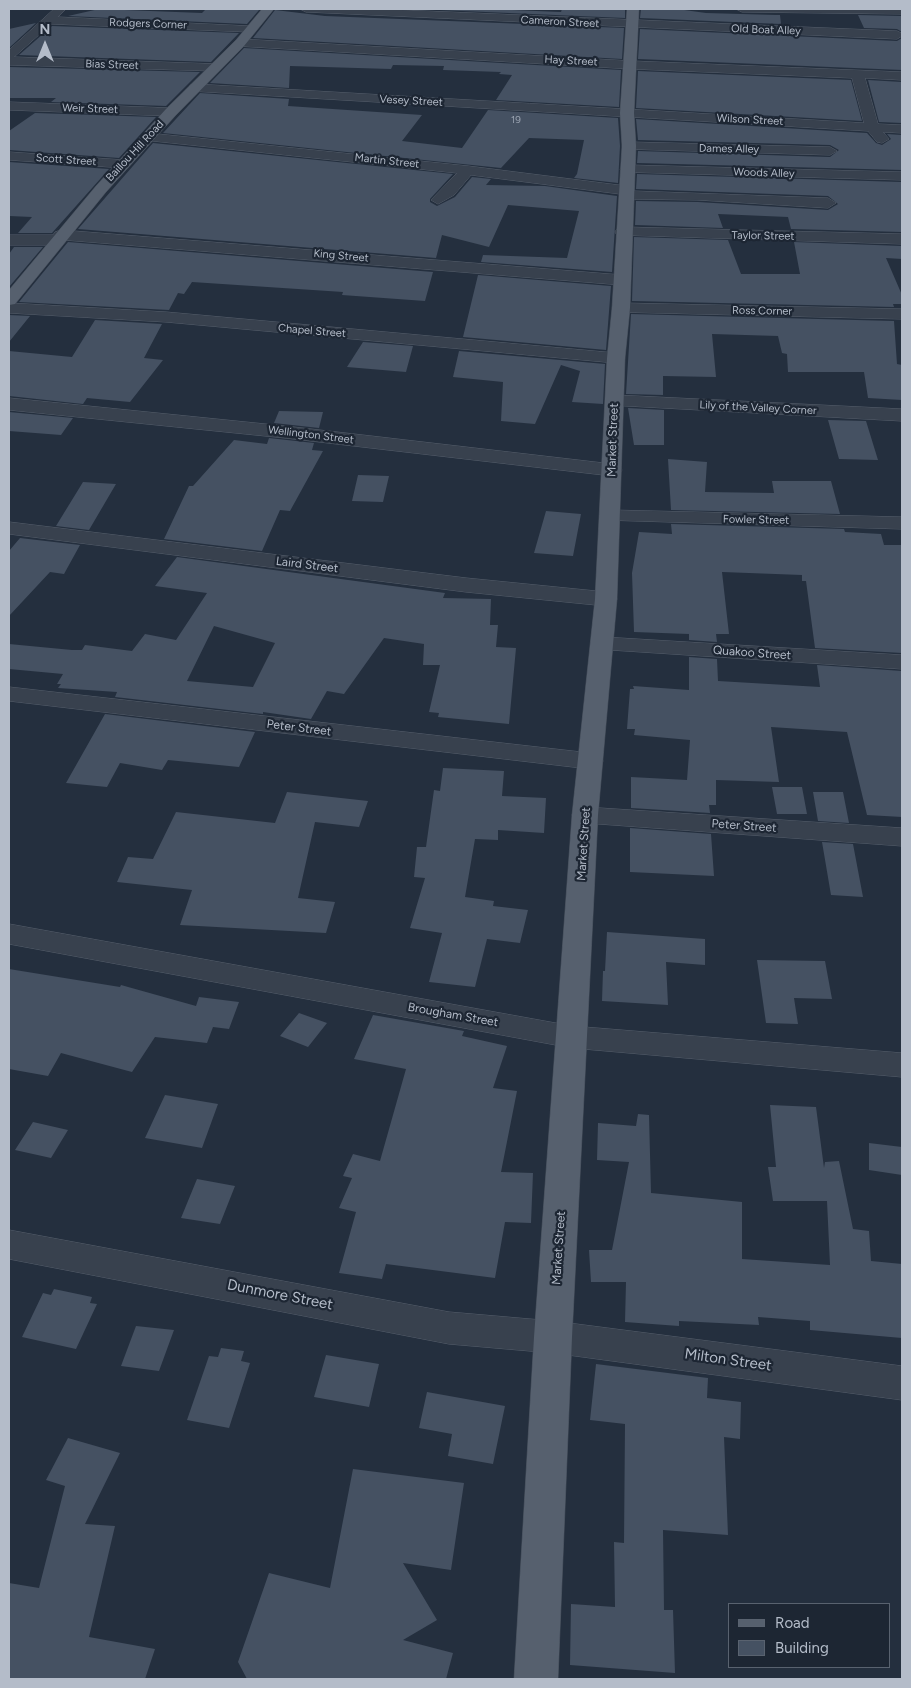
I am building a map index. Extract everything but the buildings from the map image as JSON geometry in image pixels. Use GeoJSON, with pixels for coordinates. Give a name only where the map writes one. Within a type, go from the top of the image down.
{"type":"FeatureCollection","features":[{"type":"Feature","properties":{"kind":"main road","name":"Baillou Hill Road"},"geometry":{"type":"LineString","coordinates":[[9,300],[58,238],[171,112],[240,44],[250,28],[268,9]]}},
{"type":"Feature","properties":{"kind":"main road","name":"Market Street"},"geometry":{"type":"LineString","coordinates":[[536,1679],[553,1337],[585,815],[606,599],[616,358],[629,146],[627,113],[632,65],[633,9]]}},
{"type":"Feature","properties":{"kind":"street"},"geometry":{"type":"LineString","coordinates":[[9,56],[60,9]]}},
{"type":"Feature","properties":{"kind":"street","name":"Cameron Street"},"geometry":{"type":"LineString","coordinates":[[306,9],[634,25]]}},
{"type":"Feature","properties":{"kind":"street"},"geometry":{"type":"LineString","coordinates":[[742,9],[902,10]]}},
{"type":"Feature","properties":{"kind":"street","name":"Rodgers Corner"},"geometry":{"type":"LineString","coordinates":[[46,20],[250,28]]}},
{"type":"Feature","properties":{"kind":"street","name":"Old Boat Alley"},"geometry":{"type":"LineString","coordinates":[[634,25],[897,35]]}},
{"type":"Feature","properties":{"kind":"street","name":"Hay Street"},"geometry":{"type":"LineString","coordinates":[[240,44],[632,65],[902,76]]}},
{"type":"Feature","properties":{"kind":"street","name":"Bias Street"},"geometry":{"type":"LineString","coordinates":[[9,61],[215,67]]}},
{"type":"Feature","properties":{"kind":"street"},"geometry":{"type":"LineString","coordinates":[[146,82],[151,66]]}},
{"type":"Feature","properties":{"kind":"street"},"geometry":{"type":"LineString","coordinates":[[857,74],[872,127],[882,139]]}},
{"type":"Feature","properties":{"kind":"street","name":"Vesey Street"},"geometry":{"type":"LineString","coordinates":[[195,88],[627,113]]}},
{"type":"Feature","properties":{"kind":"street","name":"Weir Street"},"geometry":{"type":"LineString","coordinates":[[9,106],[171,112]]}},
{"type":"Feature","properties":{"kind":"street","name":"Wilson Street"},"geometry":{"type":"LineString","coordinates":[[627,113],[902,129]]}},
{"type":"Feature","properties":{"kind":"street","name":"Martin Street"},"geometry":{"type":"LineString","coordinates":[[148,137],[468,170],[626,192],[828,203]]}},
{"type":"Feature","properties":{"kind":"street","name":"Dames Alley"},"geometry":{"type":"LineString","coordinates":[[629,146],[830,151]]}},
{"type":"Feature","properties":{"kind":"street","name":"Scott Street"},"geometry":{"type":"LineString","coordinates":[[9,156],[124,164]]}},
{"type":"Feature","properties":{"kind":"street","name":"Woods Alley"},"geometry":{"type":"LineString","coordinates":[[627,169],[902,176]]}},
{"type":"Feature","properties":{"kind":"street"},"geometry":{"type":"LineString","coordinates":[[438,200],[449,192],[468,170]]}},
{"type":"Feature","properties":{"kind":"street","name":"Taylor Street"},"geometry":{"type":"LineString","coordinates":[[623,232],[902,239]]}},
{"type":"Feature","properties":{"kind":"street","name":"King Street"},"geometry":{"type":"LineString","coordinates":[[9,240],[58,238],[621,294]]}},
{"type":"Feature","properties":{"kind":"street","name":"Ross Corner"},"geometry":{"type":"LineString","coordinates":[[621,294],[902,314]]}},
{"type":"Feature","properties":{"kind":"street","name":"Chapel Street"},"geometry":{"type":"LineString","coordinates":[[9,308],[166,317],[616,358]]}},
{"type":"Feature","properties":{"kind":"street","name":"Lily of the Valley Corner"},"geometry":{"type":"LineString","coordinates":[[615,401],[902,415]]}},
{"type":"Feature","properties":{"kind":"street","name":"Wellington Street"},"geometry":{"type":"LineString","coordinates":[[9,404],[285,432],[612,470]]}},
{"type":"Feature","properties":{"kind":"street","name":"Fowler Street"},"geometry":{"type":"LineString","coordinates":[[610,516],[902,523]]}},
{"type":"Feature","properties":{"kind":"street","name":"Laird Street"},"geometry":{"type":"LineString","coordinates":[[9,528],[466,585],[606,599]]}},
{"type":"Feature","properties":{"kind":"street","name":"Quakoo Street"},"geometry":{"type":"LineString","coordinates":[[603,644],[902,662]]}},
{"type":"Feature","properties":{"kind":"street","name":"Peter Street"},"geometry":{"type":"LineString","coordinates":[[9,694],[590,762]]}},
{"type":"Feature","properties":{"kind":"street","name":"Peter Street"},"geometry":{"type":"LineString","coordinates":[[585,815],[902,837]]}},
{"type":"Feature","properties":{"kind":"street","name":"Brougham Street"},"geometry":{"type":"LineString","coordinates":[[9,934],[572,1037],[902,1065]]}},
{"type":"Feature","properties":{"kind":"street","name":"Dunmore Street"},"geometry":{"type":"LineString","coordinates":[[9,1244],[449,1328],[553,1337]]}},
{"type":"Feature","properties":{"kind":"street","name":"Milton Street"},"geometry":{"type":"LineString","coordinates":[[553,1337],[902,1383]]}}]}
